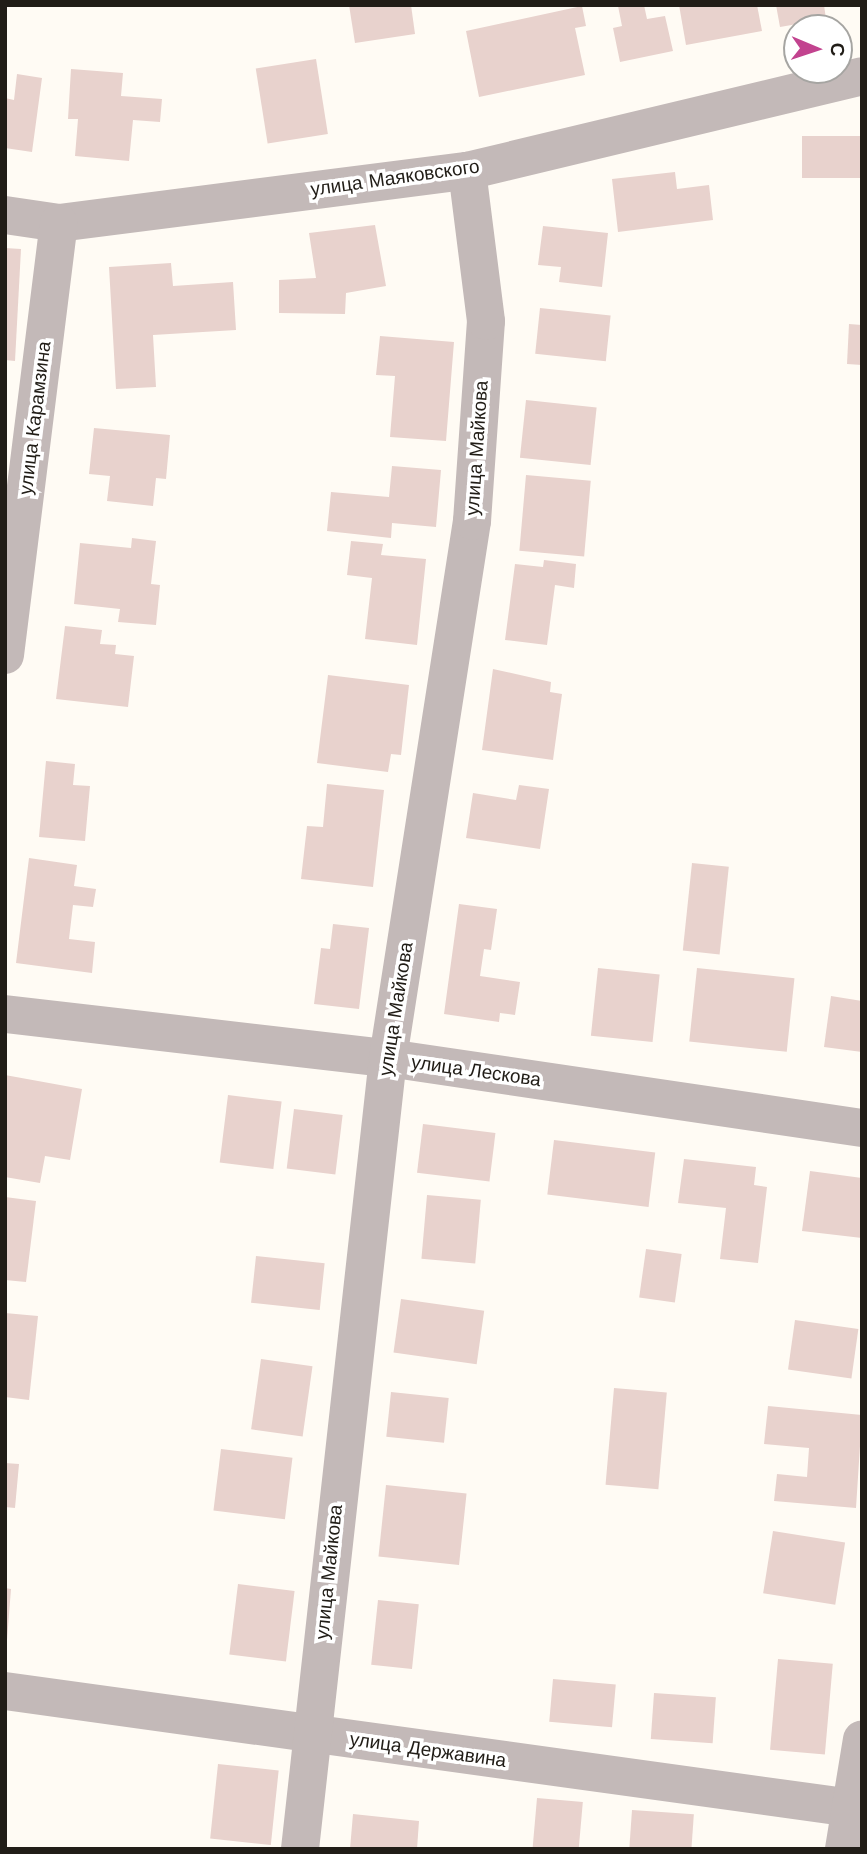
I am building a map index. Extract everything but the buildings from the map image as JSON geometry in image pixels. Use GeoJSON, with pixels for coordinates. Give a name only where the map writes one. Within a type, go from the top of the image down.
{"type":"FeatureCollection","features":[{"type":"Feature","properties":{"kind":"street","name":"улица Маяковского"},"geometry":{"type":"LineString","coordinates":[[5,215],[59,223],[467,171],[862,76]]}},
{"type":"Feature","properties":{"kind":"street","name":"улица Майкова"},"geometry":{"type":"LineString","coordinates":[[300,1849],[388,1058],[472,521],[486,321],[467,171]]}},
{"type":"Feature","properties":{"kind":"street","name":"улица Карамзина"},"geometry":{"type":"LineString","coordinates":[[5,655],[59,223]]}},
{"type":"Feature","properties":{"kind":"street","name":"улица Лескова"},"geometry":{"type":"LineString","coordinates":[[5,1013],[388,1058],[862,1128]]}},
{"type":"Feature","properties":{"kind":"street","name":"улица Державина"},"geometry":{"type":"LineString","coordinates":[[5,1691],[851,1808]]}},
{"type":"Feature","properties":{"kind":"street"},"geometry":{"type":"LineString","coordinates":[[844,1849],[862,1739]]}}]}
